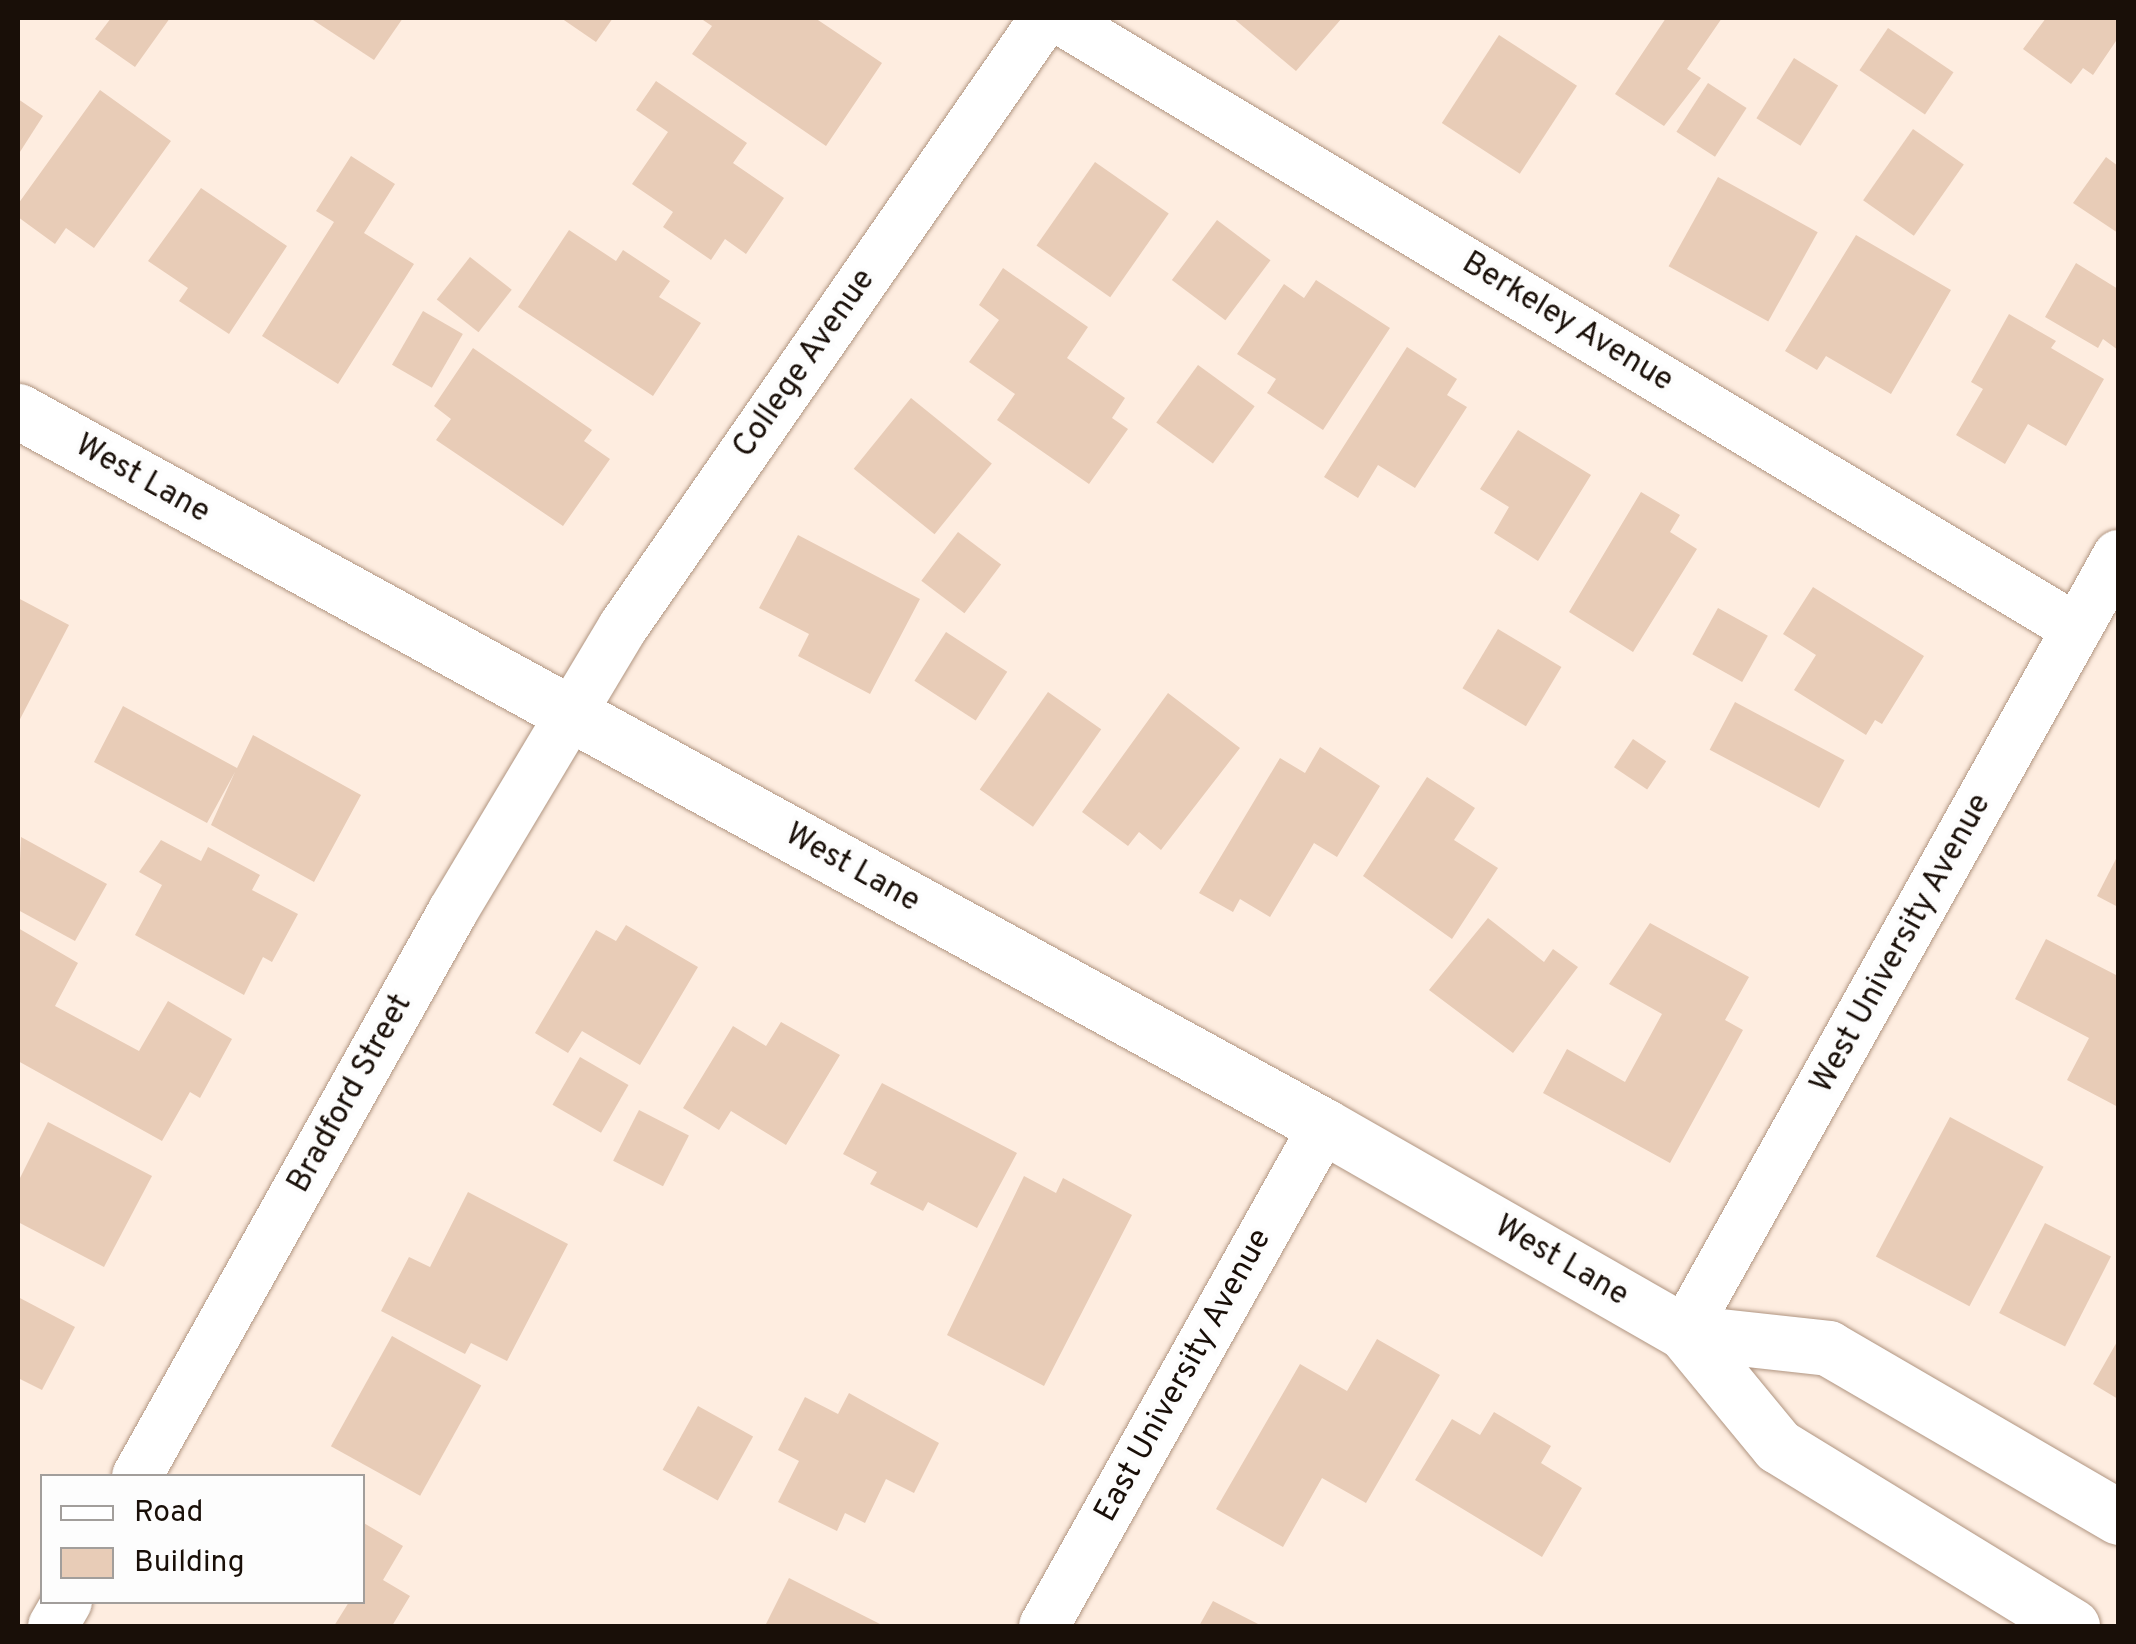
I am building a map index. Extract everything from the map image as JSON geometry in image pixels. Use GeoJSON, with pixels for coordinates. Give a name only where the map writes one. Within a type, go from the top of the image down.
{"type":"FeatureCollection","features":[{"type":"Feature","properties":{"kind":"main road","name":"West Lane"},"geometry":{"type":"LineString","coordinates":[[18,411],[1324,1126],[1684,1332],[1778,1446],[2072,1626]]}},
{"type":"Feature","properties":{"kind":"main road","name":"West Lane"},"geometry":{"type":"LineString","coordinates":[[1684,1332],[1828,1348],[2118,1517]]}},
{"type":"Feature","properties":{"kind":"street","name":"College Avenue"},"geometry":{"type":"LineString","coordinates":[[570,715],[622,627],[1045,18]]}},
{"type":"Feature","properties":{"kind":"street","name":"Berkeley Avenue"},"geometry":{"type":"LineString","coordinates":[[1058,18],[2076,629]]}},
{"type":"Feature","properties":{"kind":"street","name":"West University Avenue"},"geometry":{"type":"LineString","coordinates":[[1684,1332],[2118,555]]}},
{"type":"Feature","properties":{"kind":"street","name":"Bradford Street"},"geometry":{"type":"LineString","coordinates":[[138,1474],[454,910],[570,715]]}},
{"type":"Feature","properties":{"kind":"street","name":"East University Avenue"},"geometry":{"type":"LineString","coordinates":[[1044,1626],[1324,1126]]}},
{"type":"Feature","properties":{"kind":"street"},"geometry":{"type":"LineString","coordinates":[[54,1626],[66,1604]]}},
{"type":"Feature","properties":{"kind":"building"},"geometry":{"type":"Polygon","coordinates":[[[111,18],[170,18],[135,67],[95,39],[111,18]]]}},
{"type":"Feature","properties":{"kind":"building"},"geometry":{"type":"Polygon","coordinates":[[[310,18],[403,18],[374,60],[310,18]]]}},
{"type":"Feature","properties":{"kind":"building"},"geometry":{"type":"Polygon","coordinates":[[[561,18],[613,18],[596,42],[561,18]]]}},
{"type":"Feature","properties":{"kind":"building"},"geometry":{"type":"Polygon","coordinates":[[[700,18],[815,18],[882,63],[826,146],[692,54],[712,26],[700,18]]]}},
{"type":"Feature","properties":{"kind":"building"},"geometry":{"type":"Polygon","coordinates":[[[1233,18],[1342,18],[1296,71],[1233,18]]]}},
{"type":"Feature","properties":{"kind":"building"},"geometry":{"type":"Polygon","coordinates":[[[1666,18],[1722,18],[1687,69],[1701,78],[1664,126],[1615,94],[1666,18]]]}},
{"type":"Feature","properties":{"kind":"building"},"geometry":{"type":"Polygon","coordinates":[[[2046,18],[2118,18],[2118,38],[2093,75],[2083,68],[2071,84],[2023,49],[2046,18]]]}},
{"type":"Feature","properties":{"kind":"building"},"geometry":{"type":"Polygon","coordinates":[[[1888,28],[1953,72],[1925,114],[1859,70],[1888,28]]]}},
{"type":"Feature","properties":{"kind":"building"},"geometry":{"type":"Polygon","coordinates":[[[1499,35],[1577,86],[1520,174],[1442,123],[1499,35]]]}},
{"type":"Feature","properties":{"kind":"building"},"geometry":{"type":"Polygon","coordinates":[[[1794,58],[1838,86],[1800,146],[1756,118],[1794,58]]]}},
{"type":"Feature","properties":{"kind":"building"},"geometry":{"type":"Polygon","coordinates":[[[656,81],[747,143],[733,163],[784,198],[746,254],[725,239],[711,260],[663,227],[673,212],[632,184],[668,132],[636,110],[656,81]]]}},
{"type":"Feature","properties":{"kind":"building"},"geometry":{"type":"Polygon","coordinates":[[[1708,83],[1747,108],[1715,157],[1676,132],[1708,83]]]}},
{"type":"Feature","properties":{"kind":"building"},"geometry":{"type":"Polygon","coordinates":[[[100,90],[171,141],[94,248],[66,228],[55,244],[18,217],[18,204],[100,90]]]}},
{"type":"Feature","properties":{"kind":"building"},"geometry":{"type":"Polygon","coordinates":[[[18,99],[43,116],[18,155],[18,99]]]}},
{"type":"Feature","properties":{"kind":"building"},"geometry":{"type":"Polygon","coordinates":[[[1913,129],[1964,165],[1914,236],[1863,200],[1913,129]]]}},
{"type":"Feature","properties":{"kind":"building"},"geometry":{"type":"Polygon","coordinates":[[[351,156],[395,184],[364,233],[414,264],[338,384],[262,336],[334,222],[316,211],[351,156]]]}},
{"type":"Feature","properties":{"kind":"building"},"geometry":{"type":"Polygon","coordinates":[[[2106,157],[2118,166],[2118,233],[2073,203],[2106,157]]]}},
{"type":"Feature","properties":{"kind":"building"},"geometry":{"type":"Polygon","coordinates":[[[1095,162],[1169,214],[1110,297],[1036,246],[1095,162]]]}},
{"type":"Feature","properties":{"kind":"building"},"geometry":{"type":"Polygon","coordinates":[[[1718,177],[1818,232],[1768,321],[1669,266],[1718,177]]]}},
{"type":"Feature","properties":{"kind":"building"},"geometry":{"type":"Polygon","coordinates":[[[201,188],[287,246],[229,334],[179,301],[188,288],[148,261],[201,188]]]}},
{"type":"Feature","properties":{"kind":"building"},"geometry":{"type":"Polygon","coordinates":[[[1217,220],[1271,260],[1225,320],[1172,280],[1217,220]]]}},
{"type":"Feature","properties":{"kind":"building"},"geometry":{"type":"Polygon","coordinates":[[[569,230],[616,261],[623,250],[670,281],[659,297],[701,323],[653,396],[518,307],[569,230]]]}},
{"type":"Feature","properties":{"kind":"building"},"geometry":{"type":"Polygon","coordinates":[[[1856,235],[1951,290],[1891,394],[1826,356],[1817,370],[1785,351],[1856,235]]]}},
{"type":"Feature","properties":{"kind":"building"},"geometry":{"type":"Polygon","coordinates":[[[470,257],[512,290],[479,332],[437,300],[470,257]]]}},
{"type":"Feature","properties":{"kind":"building"},"geometry":{"type":"Polygon","coordinates":[[[2076,263],[2118,289],[2118,350],[2103,339],[2098,348],[2045,317],[2076,263]]]}},
{"type":"Feature","properties":{"kind":"building"},"geometry":{"type":"Polygon","coordinates":[[[1003,268],[1088,327],[1067,358],[1125,398],[1112,418],[1128,429],[1089,484],[997,420],[1015,394],[969,362],[999,320],[979,305],[1003,268]]]}},
{"type":"Feature","properties":{"kind":"building"},"geometry":{"type":"Polygon","coordinates":[[[1316,280],[1390,328],[1323,430],[1267,393],[1276,379],[1237,354],[1284,284],[1304,298],[1316,280]]]}},
{"type":"Feature","properties":{"kind":"building"},"geometry":{"type":"Polygon","coordinates":[[[423,311],[463,334],[432,388],[392,365],[423,311]]]}},
{"type":"Feature","properties":{"kind":"building"},"geometry":{"type":"Polygon","coordinates":[[[2009,314],[2056,341],[2051,348],[2104,379],[2066,446],[2028,424],[2005,464],[1956,435],[1983,389],[1971,382],[2009,314]]]}},
{"type":"Feature","properties":{"kind":"building"},"geometry":{"type":"Polygon","coordinates":[[[1407,347],[1457,379],[1447,395],[1467,407],[1415,488],[1378,465],[1358,498],[1324,477],[1407,347]]]}},
{"type":"Feature","properties":{"kind":"building"},"geometry":{"type":"Polygon","coordinates":[[[473,348],[592,430],[584,441],[610,459],[563,526],[436,440],[451,419],[434,406],[473,348]]]}},
{"type":"Feature","properties":{"kind":"building"},"geometry":{"type":"Polygon","coordinates":[[[1198,365],[1255,406],[1213,464],[1156,422],[1198,365]]]}},
{"type":"Feature","properties":{"kind":"building"},"geometry":{"type":"Polygon","coordinates":[[[911,398],[992,463],[935,534],[854,469],[911,398]]]}},
{"type":"Feature","properties":{"kind":"building"},"geometry":{"type":"Polygon","coordinates":[[[1518,430],[1591,475],[1538,561],[1494,533],[1509,507],[1480,489],[1518,430]]]}},
{"type":"Feature","properties":{"kind":"building"},"geometry":{"type":"Polygon","coordinates":[[[1641,492],[1680,515],[1670,532],[1697,549],[1633,652],[1569,612],[1641,492]]]}},
{"type":"Feature","properties":{"kind":"building"},"geometry":{"type":"Polygon","coordinates":[[[958,532],[1001,564],[964,613],[921,581],[958,532]]]}},
{"type":"Feature","properties":{"kind":"building"},"geometry":{"type":"Polygon","coordinates":[[[798,535],[920,599],[870,694],[798,656],[809,634],[759,608],[798,535]]]}},
{"type":"Feature","properties":{"kind":"building"},"geometry":{"type":"Polygon","coordinates":[[[1813,587],[1924,656],[1882,724],[1875,720],[1866,735],[1794,690],[1816,655],[1783,634],[1813,587]]]}},
{"type":"Feature","properties":{"kind":"building"},"geometry":{"type":"Polygon","coordinates":[[[18,598],[69,625],[18,723],[18,598]]]}},
{"type":"Feature","properties":{"kind":"building"},"geometry":{"type":"Polygon","coordinates":[[[1718,608],[1768,636],[1742,682],[1692,654],[1718,608]]]}},
{"type":"Feature","properties":{"kind":"building"},"geometry":{"type":"Polygon","coordinates":[[[1498,629],[1561,667],[1526,726],[1462,688],[1498,629]]]}},
{"type":"Feature","properties":{"kind":"building"},"geometry":{"type":"Polygon","coordinates":[[[946,632],[1007,672],[976,720],[914,681],[946,632]]]}},
{"type":"Feature","properties":{"kind":"building"},"geometry":{"type":"Polygon","coordinates":[[[1048,692],[1101,729],[1033,827],[980,789],[1048,692]]]}},
{"type":"Feature","properties":{"kind":"building"},"geometry":{"type":"Polygon","coordinates":[[[1168,693],[1240,748],[1161,850],[1139,832],[1128,846],[1082,812],[1168,693]]]}},
{"type":"Feature","properties":{"kind":"building"},"geometry":{"type":"Polygon","coordinates":[[[1735,702],[1844,760],[1819,808],[1710,750],[1735,702]]]}},
{"type":"Feature","properties":{"kind":"building"},"geometry":{"type":"Polygon","coordinates":[[[123,706],[237,768],[253,735],[361,795],[314,882],[211,825],[235,772],[207,823],[94,762],[123,706]]]}},
{"type":"Feature","properties":{"kind":"building"},"geometry":{"type":"Polygon","coordinates":[[[1633,739],[1666,761],[1647,790],[1614,767],[1633,739]]]}},
{"type":"Feature","properties":{"kind":"building"},"geometry":{"type":"Polygon","coordinates":[[[1320,747],[1380,786],[1337,857],[1314,843],[1270,917],[1240,899],[1233,912],[1199,893],[1280,758],[1305,773],[1320,747]]]}},
{"type":"Feature","properties":{"kind":"building"},"geometry":{"type":"Polygon","coordinates":[[[1427,777],[1475,808],[1454,840],[1498,868],[1452,939],[1363,876],[1427,777]]]}},
{"type":"Feature","properties":{"kind":"building"},"geometry":{"type":"Polygon","coordinates":[[[21,837],[107,884],[75,941],[18,910],[21,837]]]}},
{"type":"Feature","properties":{"kind":"building"},"geometry":{"type":"Polygon","coordinates":[[[161,840],[201,861],[208,847],[260,875],[252,890],[298,914],[272,962],[263,957],[244,995],[135,935],[162,885],[139,872],[161,840]]]}},
{"type":"Feature","properties":{"kind":"building"},"geometry":{"type":"Polygon","coordinates":[[[2118,855],[2118,907],[2097,896],[2118,855]]]}},
{"type":"Feature","properties":{"kind":"building"},"geometry":{"type":"Polygon","coordinates":[[[1488,918],[1544,962],[1553,949],[1578,967],[1513,1053],[1429,990],[1488,918]]]}},
{"type":"Feature","properties":{"kind":"building"},"geometry":{"type":"Polygon","coordinates":[[[1650,923],[1749,977],[1725,1020],[1743,1030],[1670,1163],[1543,1093],[1567,1049],[1625,1082],[1662,1014],[1609,984],[1650,923]]]}},
{"type":"Feature","properties":{"kind":"building"},"geometry":{"type":"Polygon","coordinates":[[[626,925],[698,967],[640,1065],[582,1031],[568,1053],[535,1033],[596,930],[616,941],[626,925]]]}},
{"type":"Feature","properties":{"kind":"building"},"geometry":{"type":"Polygon","coordinates":[[[18,928],[78,963],[55,1006],[139,1051],[168,1001],[232,1039],[200,1098],[190,1092],[162,1141],[18,1061],[18,928]]]}},
{"type":"Feature","properties":{"kind":"building"},"geometry":{"type":"Polygon","coordinates":[[[2046,939],[2118,976],[2118,1107],[2067,1080],[2089,1038],[2015,999],[2046,939]]]}},
{"type":"Feature","properties":{"kind":"building"},"geometry":{"type":"Polygon","coordinates":[[[781,1022],[840,1055],[786,1145],[731,1111],[719,1130],[683,1108],[733,1026],[766,1046],[781,1022]]]}},
{"type":"Feature","properties":{"kind":"building"},"geometry":{"type":"Polygon","coordinates":[[[580,1057],[628,1085],[601,1133],[552,1105],[580,1057]]]}},
{"type":"Feature","properties":{"kind":"building"},"geometry":{"type":"Polygon","coordinates":[[[882,1083],[1017,1153],[977,1228],[928,1202],[923,1211],[870,1184],[877,1172],[843,1154],[882,1083]]]}},
{"type":"Feature","properties":{"kind":"building"},"geometry":{"type":"Polygon","coordinates":[[[639,1110],[689,1135],[663,1186],[613,1161],[639,1110]]]}},
{"type":"Feature","properties":{"kind":"building"},"geometry":{"type":"Polygon","coordinates":[[[1950,1117],[2044,1167],[1969,1306],[1876,1257],[1950,1117]]]}},
{"type":"Feature","properties":{"kind":"building"},"geometry":{"type":"Polygon","coordinates":[[[48,1122],[152,1176],[104,1267],[18,1222],[18,1182],[48,1122]]]}},
{"type":"Feature","properties":{"kind":"building"},"geometry":{"type":"Polygon","coordinates":[[[1024,1176],[1056,1193],[1063,1178],[1132,1215],[1044,1386],[947,1335],[1024,1176]]]}},
{"type":"Feature","properties":{"kind":"building"},"geometry":{"type":"Polygon","coordinates":[[[468,1192],[568,1244],[507,1361],[471,1343],[465,1354],[381,1311],[409,1257],[430,1267],[468,1192]]]}},
{"type":"Feature","properties":{"kind":"building"},"geometry":{"type":"Polygon","coordinates":[[[2045,1223],[2111,1257],[2065,1347],[1999,1313],[2045,1223]]]}},
{"type":"Feature","properties":{"kind":"building"},"geometry":{"type":"Polygon","coordinates":[[[18,1297],[75,1327],[42,1390],[18,1378],[18,1297]]]}},
{"type":"Feature","properties":{"kind":"building"},"geometry":{"type":"Polygon","coordinates":[[[392,1336],[481,1385],[420,1496],[331,1446],[392,1336]]]}},
{"type":"Feature","properties":{"kind":"building"},"geometry":{"type":"Polygon","coordinates":[[[1377,1339],[1440,1375],[1366,1503],[1322,1478],[1283,1547],[1216,1509],[1300,1364],[1347,1391],[1377,1339]]]}},
{"type":"Feature","properties":{"kind":"building"},"geometry":{"type":"Polygon","coordinates":[[[2118,1340],[2118,1399],[2093,1384],[2118,1340]]]}},
{"type":"Feature","properties":{"kind":"building"},"geometry":{"type":"Polygon","coordinates":[[[849,1393],[939,1443],[914,1493],[886,1479],[865,1523],[845,1513],[837,1531],[778,1502],[799,1461],[778,1450],[805,1397],[838,1414],[849,1393]]]}},
{"type":"Feature","properties":{"kind":"building"},"geometry":{"type":"Polygon","coordinates":[[[698,1406],[753,1437],[718,1500],[663,1470],[698,1406]]]}},
{"type":"Feature","properties":{"kind":"building"},"geometry":{"type":"Polygon","coordinates":[[[1494,1412],[1551,1446],[1541,1463],[1582,1488],[1542,1557],[1415,1480],[1452,1419],[1480,1435],[1494,1412]]]}},
{"type":"Feature","properties":{"kind":"building"},"geometry":{"type":"Polygon","coordinates":[[[365,1524],[403,1546],[383,1580],[410,1596],[392,1626],[334,1626],[348,1604],[365,1604],[365,1524]]]}},
{"type":"Feature","properties":{"kind":"building"},"geometry":{"type":"Polygon","coordinates":[[[789,1578],[880,1624],[765,1626],[789,1578]]]}},
{"type":"Feature","properties":{"kind":"building"},"geometry":{"type":"Polygon","coordinates":[[[1213,1601],[1262,1626],[1199,1626],[1213,1601]]]}}]}
